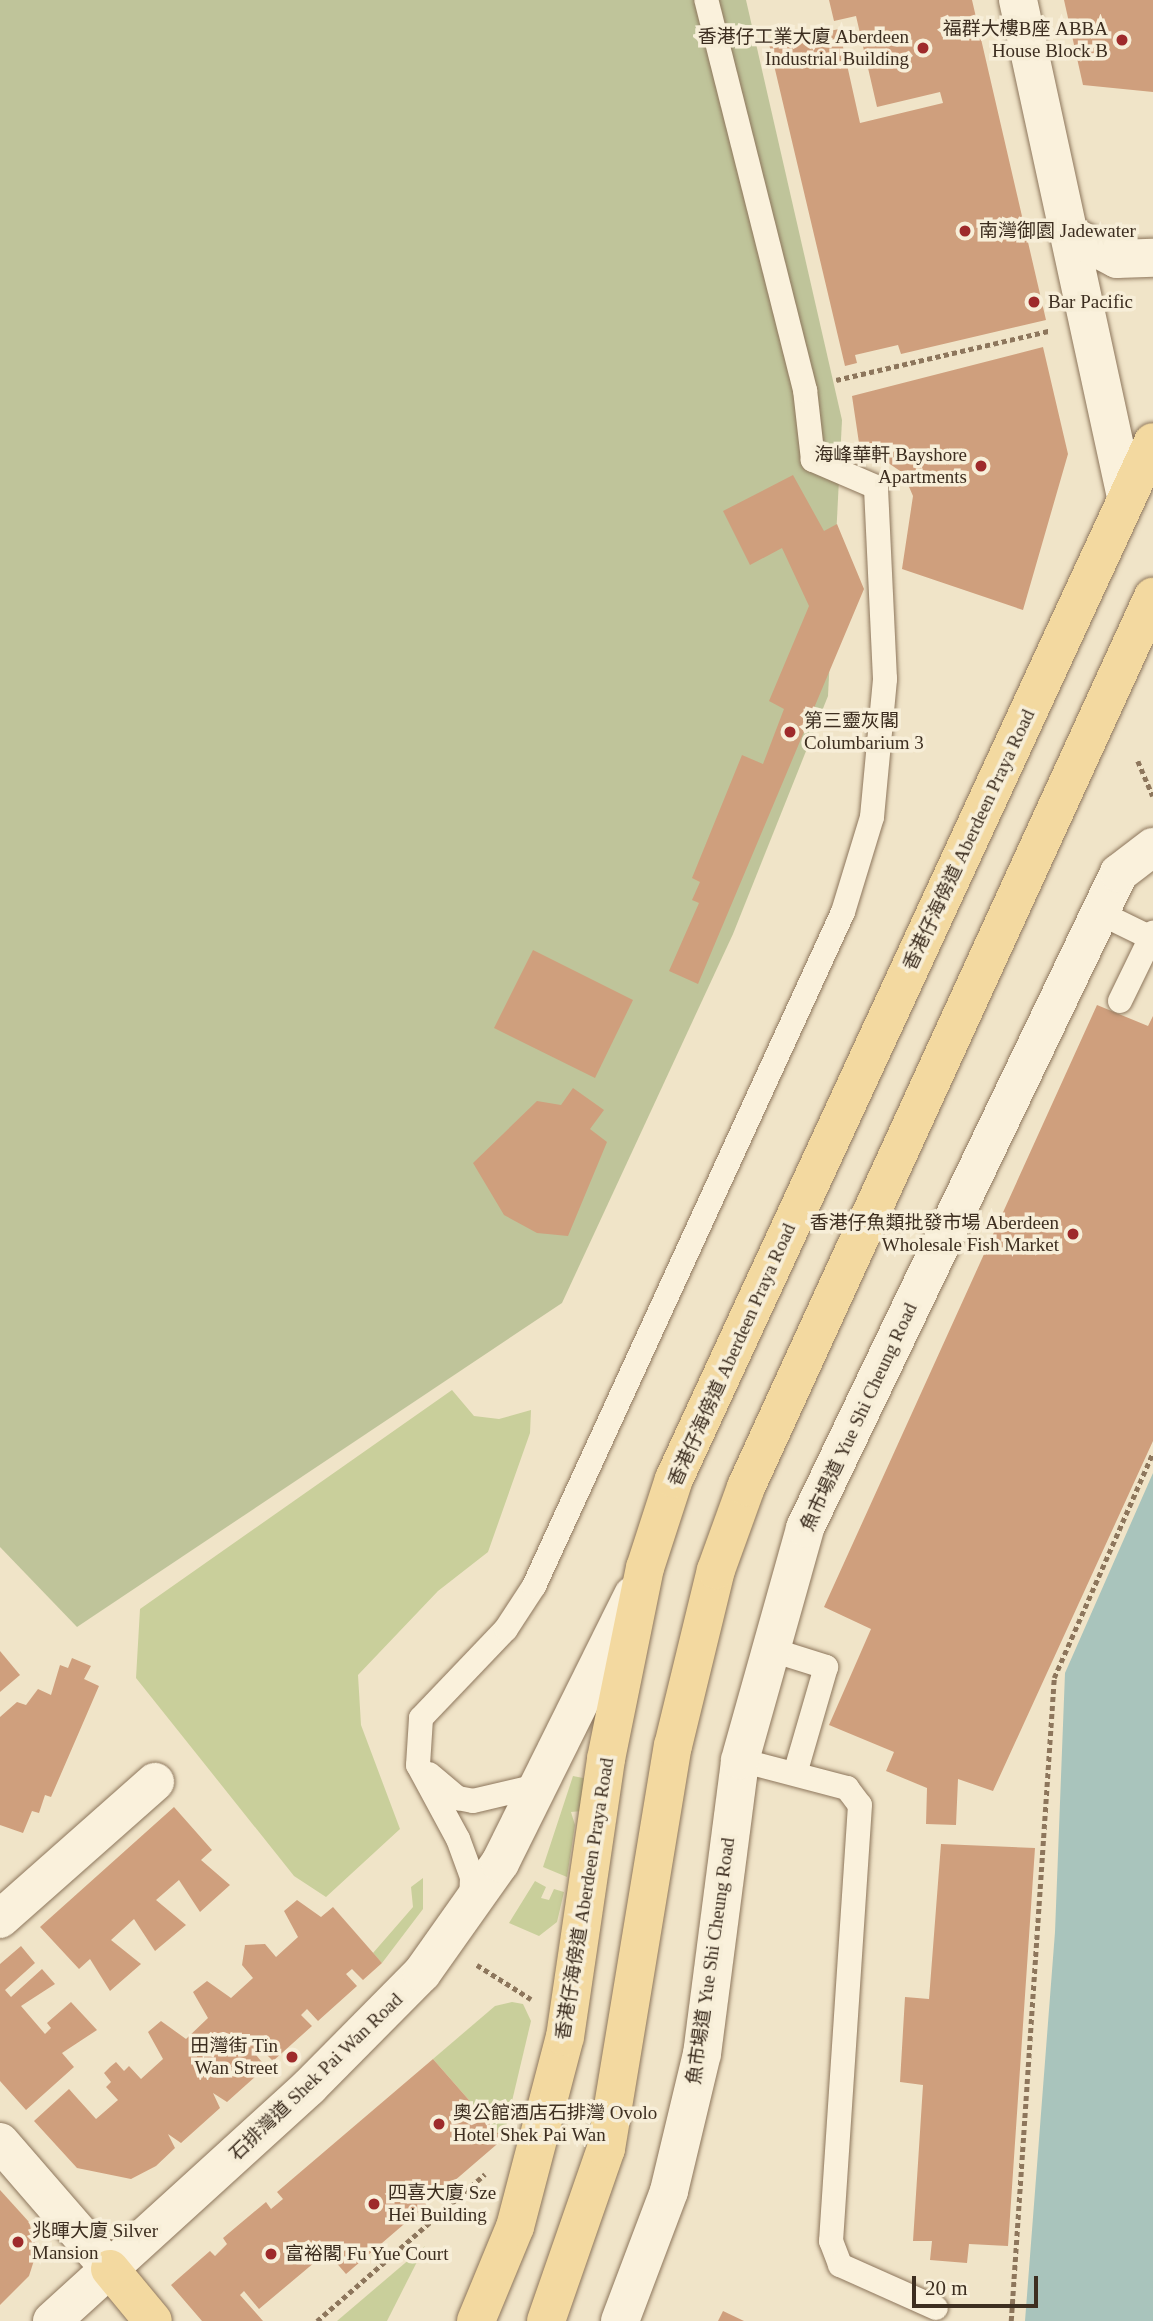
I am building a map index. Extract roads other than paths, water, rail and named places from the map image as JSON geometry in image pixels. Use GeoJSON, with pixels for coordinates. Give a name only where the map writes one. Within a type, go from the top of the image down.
{"type":"FeatureCollection","features":[{"type":"Feature","properties":{"kind":"main road","name":"香港仔海傍道 Aberdeen Praya Road"},"geometry":{"type":"LineString","coordinates":[[476,2321],[515,2227],[565,2037],[604,1771],[645,1568],[709,1398],[1153,442]]}},
{"type":"Feature","properties":{"kind":"main road"},"geometry":{"type":"LineString","coordinates":[[545,2321],[606,2149],[673,1746],[716,1570],[746,1487],[1153,597]]}},
{"type":"Feature","properties":{"kind":"main road"},"geometry":{"type":"LineString","coordinates":[[110,2269],[153,2321]]}},
{"type":"Feature","properties":{"kind":"street"},"geometry":{"type":"LineString","coordinates":[[1018,0],[1126,497]]}},
{"type":"Feature","properties":{"kind":"street"},"geometry":{"type":"LineString","coordinates":[[1069,234],[1108,256],[1153,258]]}},
{"type":"Feature","properties":{"kind":"street","name":"魚市場道 Yue Shi Cheung Road"},"geometry":{"type":"LineString","coordinates":[[620,2321],[669,2191],[702,2054],[740,1760],[805,1528],[1119,873],[1153,847]]}},
{"type":"Feature","properties":{"kind":"street","name":"石排灣道 Shek Pai Wan Road"},"geometry":{"type":"LineString","coordinates":[[52,2321],[370,2029],[471,1905],[537,1786],[645,1568]]}},
{"type":"Feature","properties":{"kind":"street"},"geometry":{"type":"LineString","coordinates":[[0,1919],[155,1782]]}},
{"type":"Feature","properties":{"kind":"street"},"geometry":{"type":"LineString","coordinates":[[0,2142],[110,2269]]}},
{"type":"Feature","properties":{"kind":"lane"},"geometry":{"type":"LineString","coordinates":[[471,1905],[471,1877],[458,1839],[416,1757],[429,1705],[486,1652],[534,1586],[843,912],[872,817],[885,679],[876,487],[813,460],[805,390],[706,0]]}},
{"type":"Feature","properties":{"kind":"lane"},"geometry":{"type":"LineString","coordinates":[[1100,914],[1152,936],[1120,1001]]}},
{"type":"Feature","properties":{"kind":"lane"},"geometry":{"type":"LineString","coordinates":[[769,1649],[826,1667],[794,1774]]}},
{"type":"Feature","properties":{"kind":"lane"},"geometry":{"type":"LineString","coordinates":[[416,1757],[458,1798],[491,1800],[537,1786]]}},
{"type":"Feature","properties":{"kind":"lane"},"geometry":{"type":"LineString","coordinates":[[740,1760],[847,1788],[860,1805],[831,2241],[840,2265],[936,2308]]}},
{"type":"Feature","properties":{"kind":"water"},"geometry":{"type":"Polygon","coordinates":[[[1153,1473],[1153,2321],[1025,2321],[1055,1932],[1065,1673],[1153,1473]]]}},
{"type":"Feature","properties":{"kind":"place","name":"福群大樓B座 ABBA House Block B"},"geometry":{"type":"Point","coordinates":[1122,40]}},
{"type":"Feature","properties":{"kind":"place","name":"香港仔工業大廈 Aberdeen Industrial Building"},"geometry":{"type":"Point","coordinates":[923,48]}},
{"type":"Feature","properties":{"kind":"place","name":"南灣御園 Jadewater"},"geometry":{"type":"Point","coordinates":[965,231]}},
{"type":"Feature","properties":{"kind":"place","name":"Bar Pacific"},"geometry":{"type":"Point","coordinates":[1034,302]}},
{"type":"Feature","properties":{"kind":"place","name":"海峰華軒 Bayshore Apartments"},"geometry":{"type":"Point","coordinates":[981,466]}},
{"type":"Feature","properties":{"kind":"place","name":"第三靈灰閣 Columbarium 3"},"geometry":{"type":"Point","coordinates":[790,732]}},
{"type":"Feature","properties":{"kind":"place","name":"香港仔魚類批發市場 Aberdeen Wholesale Fish Market"},"geometry":{"type":"Point","coordinates":[1073,1234]}},
{"type":"Feature","properties":{"kind":"place","name":"田灣街 Tin Wan Street"},"geometry":{"type":"Point","coordinates":[292,2057]}},
{"type":"Feature","properties":{"kind":"place","name":"奧公館酒店石排灣 Ovolo Hotel Shek Pai Wan"},"geometry":{"type":"Point","coordinates":[439,2124]}},
{"type":"Feature","properties":{"kind":"place","name":"四喜大廈 Sze Hei Building"},"geometry":{"type":"Point","coordinates":[374,2204]}},
{"type":"Feature","properties":{"kind":"place","name":"兆暉大廈 Silver Mansion"},"geometry":{"type":"Point","coordinates":[18,2242]}},
{"type":"Feature","properties":{"kind":"place","name":"富裕閣 Fu Yue Court"},"geometry":{"type":"Point","coordinates":[271,2254]}}]}
